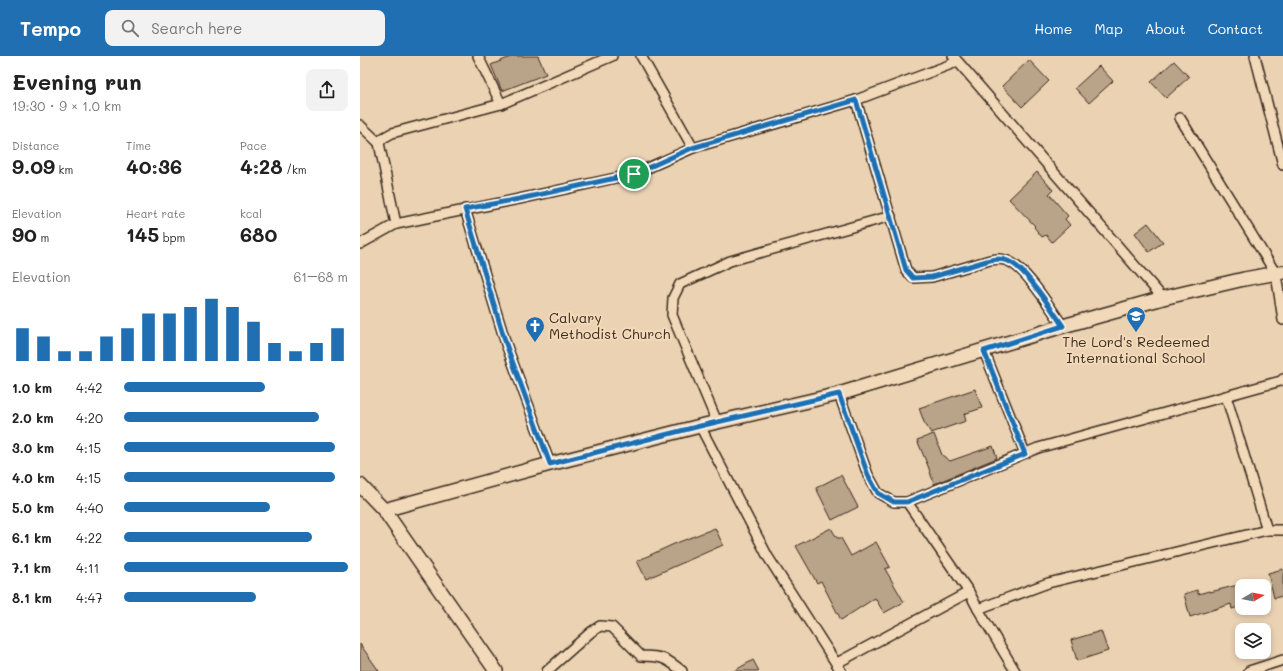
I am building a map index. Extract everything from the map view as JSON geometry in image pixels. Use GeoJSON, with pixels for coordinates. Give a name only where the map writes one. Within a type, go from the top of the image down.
{"type":"FeatureCollection","features":[{"type":"Feature","properties":{"kind":"street"},"geometry":{"type":"LineString","coordinates":[[478,56],[501,104]]}},
{"type":"Feature","properties":{"kind":"street"},"geometry":{"type":"LineString","coordinates":[[379,143],[383,138],[392,133],[501,104],[612,56]]}},
{"type":"Feature","properties":{"kind":"street"},"geometry":{"type":"LineString","coordinates":[[641,56],[692,148]]}},
{"type":"Feature","properties":{"kind":"street"},"geometry":{"type":"LineString","coordinates":[[1255,56],[1283,165]]}},
{"type":"Feature","properties":{"kind":"street"},"geometry":{"type":"LineString","coordinates":[[360,244],[396,224],[634,174],[692,148],[856,100],[955,59],[1163,298]]}},
{"type":"Feature","properties":{"kind":"street"},"geometry":{"type":"LineString","coordinates":[[856,100],[906,270],[913,278],[932,277],[999,258],[1009,261],[1023,271],[1063,326]]}},
{"type":"Feature","properties":{"kind":"street"},"geometry":{"type":"LineString","coordinates":[[1180,118],[1279,273],[1283,320]]}},
{"type":"Feature","properties":{"kind":"street"},"geometry":{"type":"LineString","coordinates":[[360,125],[379,143],[396,224]]}},
{"type":"Feature","properties":{"kind":"street"},"geometry":{"type":"LineString","coordinates":[[465,209],[506,344],[550,464]]}},
{"type":"Feature","properties":{"kind":"street"},"geometry":{"type":"LineString","coordinates":[[717,422],[672,315],[673,298],[680,284],[730,261],[891,216]]}},
{"type":"Feature","properties":{"kind":"street"},"geometry":{"type":"LineString","coordinates":[[384,510],[550,464],[700,426],[839,394],[1063,326],[1163,298],[1244,279],[1279,273]]}},
{"type":"Feature","properties":{"kind":"street"},"geometry":{"type":"LineString","coordinates":[[984,351],[1025,454]]}},
{"type":"Feature","properties":{"kind":"street"},"geometry":{"type":"LineString","coordinates":[[839,394],[868,475],[878,493],[894,502],[907,502],[1038,448],[1281,381],[1283,379]]}},
{"type":"Feature","properties":{"kind":"street"},"geometry":{"type":"LineString","coordinates":[[1226,396],[1267,530]]}},
{"type":"Feature","properties":{"kind":"street"},"geometry":{"type":"LineString","coordinates":[[700,426],[768,557],[839,667],[969,592]]}},
{"type":"Feature","properties":{"kind":"street"},"geometry":{"type":"LineString","coordinates":[[360,485],[384,510],[496,671]]}},
{"type":"Feature","properties":{"kind":"street"},"geometry":{"type":"LineString","coordinates":[[907,502],[969,592],[1015,671]]}},
{"type":"Feature","properties":{"kind":"street"},"geometry":{"type":"LineString","coordinates":[[978,609],[1048,583],[1267,530],[1283,530]]}},
{"type":"Feature","properties":{"kind":"street"},"geometry":{"type":"LineString","coordinates":[[547,671],[600,626],[612,627],[641,656],[657,656],[664,658],[682,671]]}},
{"type":"Feature","properties":{"kind":"street"},"geometry":{"type":"LineString","coordinates":[[1249,671],[1283,660]]}},
{"type":"Feature","properties":{"kind":"building"},"geometry":{"type":"Polygon","coordinates":[[[513,56],[538,56],[546,74],[502,91],[491,65],[513,56]]]}},
{"type":"Feature","properties":{"kind":"building"},"geometry":{"type":"Polygon","coordinates":[[[1029,60],[1049,81],[1022,107],[1002,86],[1029,60]]]}},
{"type":"Feature","properties":{"kind":"building"},"geometry":{"type":"Polygon","coordinates":[[[1174,61],[1189,77],[1166,98],[1151,82],[1174,61]]]}},
{"type":"Feature","properties":{"kind":"building"},"geometry":{"type":"Polygon","coordinates":[[[1099,66],[1113,81],[1089,103],[1075,88],[1099,66]]]}},
{"type":"Feature","properties":{"kind":"building"},"geometry":{"type":"Polygon","coordinates":[[[1037,172],[1053,190],[1049,194],[1068,216],[1065,219],[1070,225],[1052,242],[1046,235],[1042,237],[1034,227],[1035,226],[1009,199],[1037,172]]]}},
{"type":"Feature","properties":{"kind":"building"},"geometry":{"type":"Polygon","coordinates":[[[1148,223],[1163,242],[1149,252],[1135,233],[1148,223]]]}},
{"type":"Feature","properties":{"kind":"building"},"geometry":{"type":"Polygon","coordinates":[[[975,389],[982,408],[964,414],[966,421],[931,433],[924,422],[919,408],[975,389]]]}},
{"type":"Feature","properties":{"kind":"building"},"geometry":{"type":"Polygon","coordinates":[[[934,434],[942,455],[950,461],[993,446],[997,458],[934,484],[917,440],[934,434]]]}},
{"type":"Feature","properties":{"kind":"building"},"geometry":{"type":"Polygon","coordinates":[[[841,475],[858,507],[832,520],[816,488],[841,475]]]}},
{"type":"Feature","properties":{"kind":"building"},"geometry":{"type":"Polygon","coordinates":[[[715,528],[723,545],[646,579],[637,561],[674,544],[715,528]]]}},
{"type":"Feature","properties":{"kind":"building"},"geometry":{"type":"Polygon","coordinates":[[[831,528],[837,538],[841,538],[851,556],[876,542],[890,567],[885,569],[904,602],[884,613],[875,598],[841,620],[821,581],[817,583],[796,546],[831,528]]]}},
{"type":"Feature","properties":{"kind":"building"},"geometry":{"type":"Polygon","coordinates":[[[1283,569],[1283,596],[1274,598],[1271,579],[1269,579],[1268,573],[1283,569]]]}},
{"type":"Feature","properties":{"kind":"building"},"geometry":{"type":"Polygon","coordinates":[[[1235,586],[1235,608],[1232,609],[1231,604],[1190,617],[1184,594],[1197,590],[1198,594],[1235,586]]]}},
{"type":"Feature","properties":{"kind":"building"},"geometry":{"type":"Polygon","coordinates":[[[1101,631],[1108,651],[1077,661],[1071,640],[1101,631]]]}},
{"type":"Feature","properties":{"kind":"building"},"geometry":{"type":"Polygon","coordinates":[[[360,644],[379,671],[360,671],[360,644]]]}},
{"type":"Feature","properties":{"kind":"building"},"geometry":{"type":"Polygon","coordinates":[[[753,660],[759,671],[734,671],[753,660]]]}},
{"type":"Feature","properties":{"kind":"place","name":"The Lord's Redeemed International School"},"geometry":{"type":"Point","coordinates":[1136,333]}},
{"type":"Feature","properties":{"kind":"place","name":"Calvary Methodist Church"},"geometry":{"type":"Point","coordinates":[535,343]}},
{"type":"Feature","properties":{"kind":"route"},"geometry":{"type":"LineString","coordinates":[[856,100],[906,270],[913,278],[932,277],[999,258],[1009,261],[1023,271],[1063,326],[984,351],[1025,454],[907,502],[894,502],[878,493],[868,475],[839,394],[700,426],[550,464],[506,344],[465,209],[634,174],[692,148],[856,100]]}}]}
